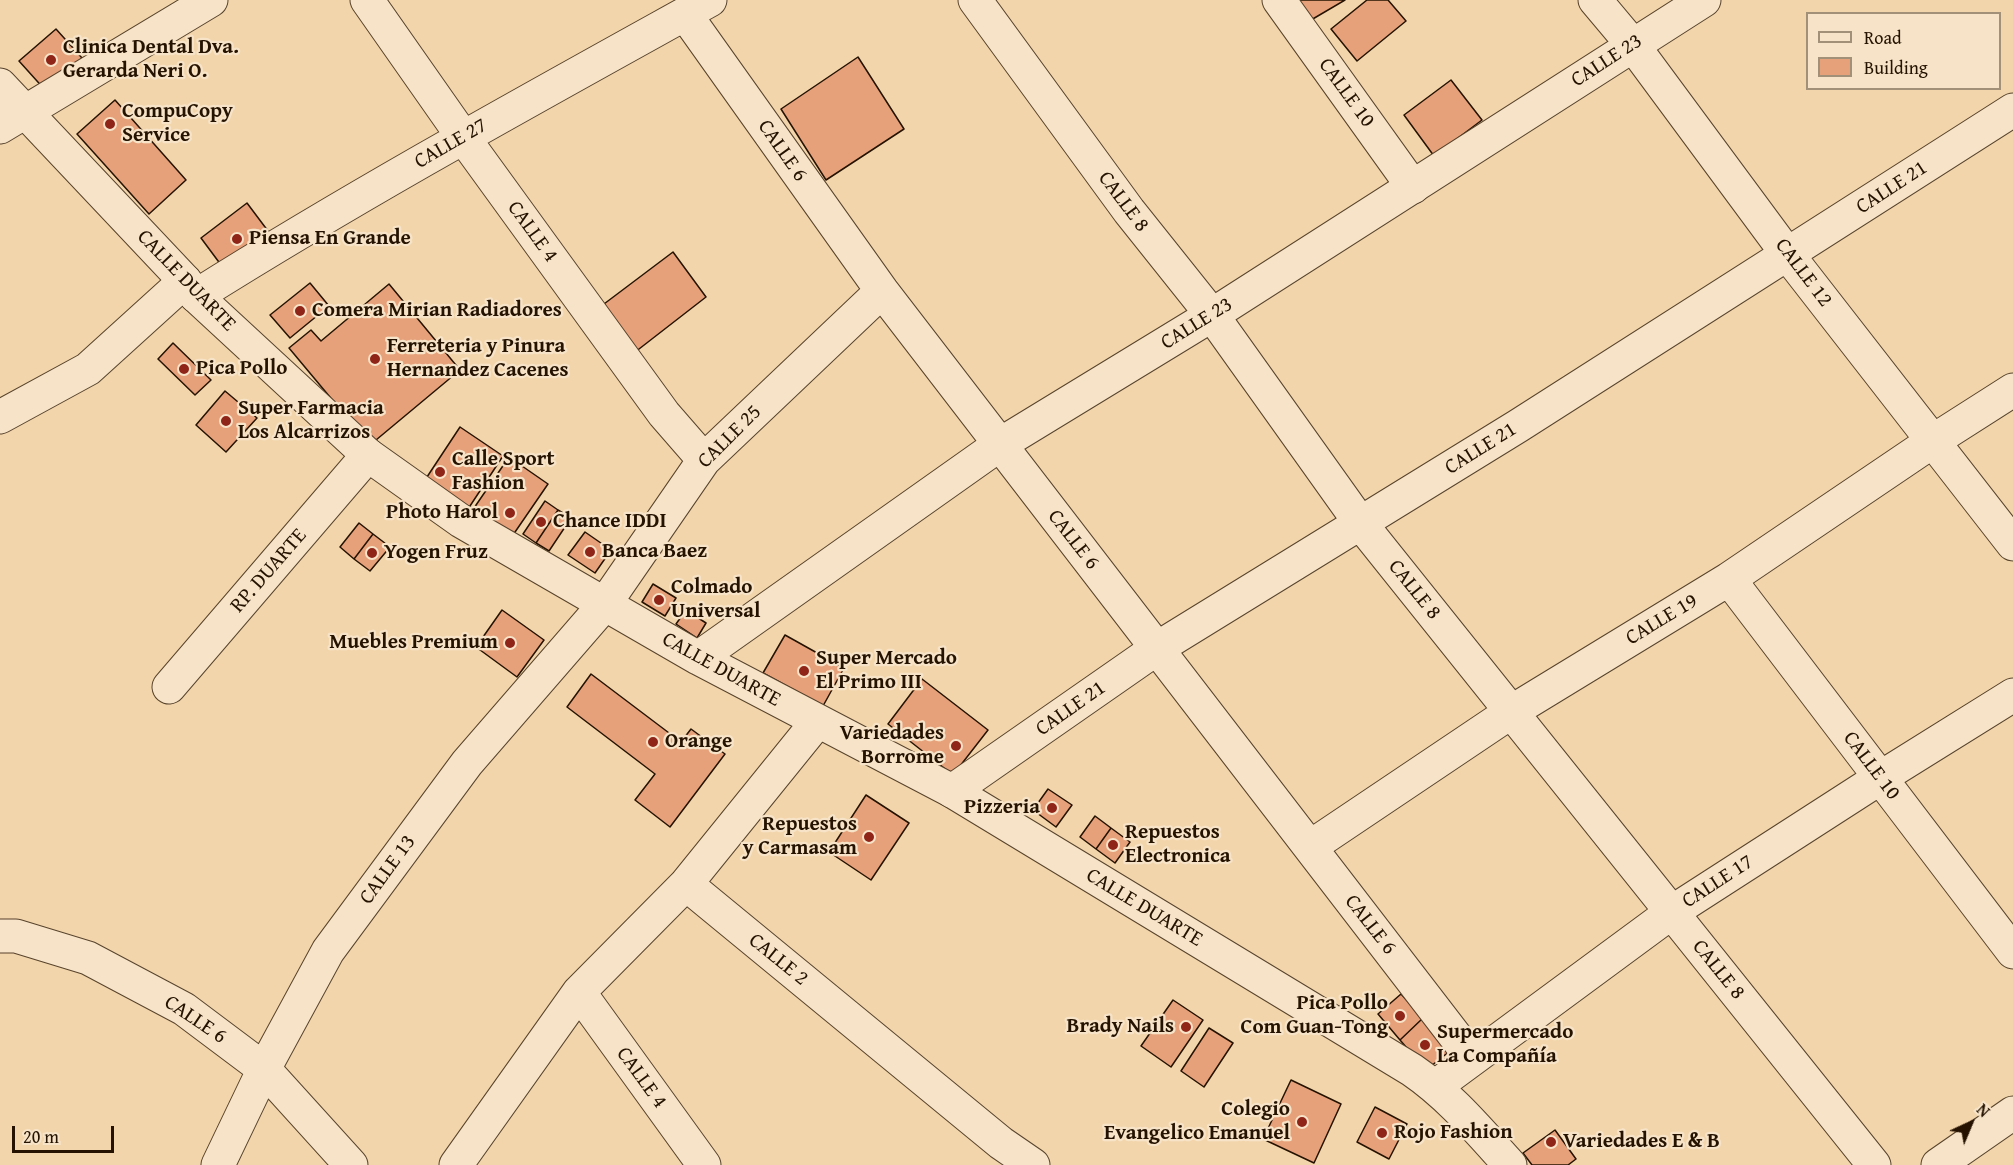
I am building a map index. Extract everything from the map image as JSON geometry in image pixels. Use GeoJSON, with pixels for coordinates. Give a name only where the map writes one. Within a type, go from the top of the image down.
{"type":"FeatureCollection","features":[{"type":"Feature","properties":{"kind":"street"},"geometry":{"type":"LineString","coordinates":[[12,120],[211,0]]}},
{"type":"Feature","properties":{"kind":"street","name":"CALLE 4"},"geometry":{"type":"LineString","coordinates":[[366,0],[664,414],[704,460]]}},
{"type":"Feature","properties":{"kind":"street","name":"CALLE 8"},"geometry":{"type":"LineString","coordinates":[[975,0],[1129,211],[1212,315],[1361,524],[1874,1165]]}},
{"type":"Feature","properties":{"kind":"street","name":"CALLE 10"},"geometry":{"type":"LineString","coordinates":[[1278,0],[1413,187]]}},
{"type":"Feature","properties":{"kind":"street","name":"CALLE 12"},"geometry":{"type":"LineString","coordinates":[[1595,0],[1632,44],[1788,255],[2013,544]]}},
{"type":"Feature","properties":{"kind":"street","name":"CALLE 23"},"geometry":{"type":"LineString","coordinates":[[698,658],[999,445],[1212,315],[1704,0]]}},
{"type":"Feature","properties":{"kind":"street","name":"CALLE 27"},"geometry":{"type":"LineString","coordinates":[[0,417],[88,369],[190,289],[279,244],[463,137],[697,7]]}},
{"type":"Feature","properties":{"kind":"street","name":"CALLE 6"},"geometry":{"type":"LineString","coordinates":[[697,7],[882,291],[1472,1058]]}},
{"type":"Feature","properties":{"kind":"street","name":"CALLE DUARTE"},"geometry":{"type":"LineString","coordinates":[[0,85],[12,120],[368,455],[461,521],[698,658],[952,791],[1412,1070],[1436,1086],[1510,1165]]}},
{"type":"Feature","properties":{"kind":"street","name":"CALLE 21"},"geometry":{"type":"LineString","coordinates":[[952,791],[1156,649],[1361,524],[2013,110]]}},
{"type":"Feature","properties":{"kind":"street","name":"CALLE 25"},"geometry":{"type":"LineString","coordinates":[[604,605],[704,460],[882,291]]}},
{"type":"Feature","properties":{"kind":"street","name":"CALLE 19"},"geometry":{"type":"LineString","coordinates":[[1310,847],[1511,712],[1729,579],[1933,441],[2013,390]]}},
{"type":"Feature","properties":{"kind":"street","name":"RP. DUARTE"},"geometry":{"type":"LineString","coordinates":[[169,687],[368,455]]}},
{"type":"Feature","properties":{"kind":"street","name":"CALLE 10"},"geometry":{"type":"LineString","coordinates":[[1729,579],[2013,952]]}},
{"type":"Feature","properties":{"kind":"street","name":"CALLE 13"},"geometry":{"type":"LineString","coordinates":[[218,1165],[264,1069],[328,951],[467,763],[604,605]]}},
{"type":"Feature","properties":{"kind":"street","name":"CALLE 17"},"geometry":{"type":"LineString","coordinates":[[1436,1086],[1672,912],[2013,695]]}},
{"type":"Feature","properties":{"kind":"street"},"geometry":{"type":"LineString","coordinates":[[456,1165],[579,992],[686,884],[817,722]]}},
{"type":"Feature","properties":{"kind":"street","name":"CALLE 2"},"geometry":{"type":"LineString","coordinates":[[686,884],[1001,1143],[1033,1165]]}},
{"type":"Feature","properties":{"kind":"street","name":"CALLE 6"},"geometry":{"type":"LineString","coordinates":[[0,936],[16,936],[88,958],[184,1009],[264,1069],[351,1165]]}},
{"type":"Feature","properties":{"kind":"street","name":"CALLE 4"},"geometry":{"type":"LineString","coordinates":[[579,992],[704,1165]]}},
{"type":"Feature","properties":{"kind":"street"},"geometry":{"type":"LineString","coordinates":[[1938,1165],[2013,1113]]}},
{"type":"Feature","properties":{"kind":"building"},"geometry":{"type":"Polygon","coordinates":[[[1299,0],[1345,0],[1311,20],[1299,0]]]}},
{"type":"Feature","properties":{"kind":"building"},"geometry":{"type":"Polygon","coordinates":[[[1367,0],[1388,0],[1406,21],[1357,61],[1331,29],[1367,0]]]}},
{"type":"Feature","properties":{"kind":"building","name":"Clinica Dental Dva. Gerarda Neri O."},"geometry":{"type":"Polygon","coordinates":[[[56,29],[82,58],[46,91],[19,61],[56,29]]]}},
{"type":"Feature","properties":{"kind":"building"},"geometry":{"type":"Polygon","coordinates":[[[858,57],[904,129],[826,180],[781,109],[858,57]]]}},
{"type":"Feature","properties":{"kind":"building"},"geometry":{"type":"Polygon","coordinates":[[[1451,80],[1482,120],[1434,156],[1404,115],[1451,80]]]}},
{"type":"Feature","properties":{"kind":"building"},"geometry":{"type":"Polygon","coordinates":[[[115,100],[186,180],[149,214],[77,134],[115,100]]]}},
{"type":"Feature","properties":{"kind":"building","name":"Piensa En Grande"},"geometry":{"type":"Polygon","coordinates":[[[247,203],[274,239],[227,273],[201,238],[247,203]]]}},
{"type":"Feature","properties":{"kind":"building"},"geometry":{"type":"Polygon","coordinates":[[[673,252],[706,297],[630,356],[596,310],[673,252]]]}},
{"type":"Feature","properties":{"kind":"building","name":"Comera Mirian Radiadores"},"geometry":{"type":"Polygon","coordinates":[[[310,283],[329,306],[290,338],[270,315],[310,283]]]}},
{"type":"Feature","properties":{"kind":"building","name":"Ferreteria y Pinura Hernandez Cacenes"},"geometry":{"type":"Polygon","coordinates":[[[389,284],[460,370],[370,445],[289,348],[311,330],[321,341],[389,284]]]}},
{"type":"Feature","properties":{"kind":"building","name":"Pica Pollo"},"geometry":{"type":"Polygon","coordinates":[[[173,343],[211,380],[195,395],[158,359],[173,343]]]}},
{"type":"Feature","properties":{"kind":"building","name":"Super Farmacia Los Alcarrizos"},"geometry":{"type":"Polygon","coordinates":[[[225,391],[257,418],[226,452],[196,425],[225,391]]]}},
{"type":"Feature","properties":{"kind":"building"},"geometry":{"type":"Polygon","coordinates":[[[460,427],[503,456],[468,509],[425,480],[460,427]]]}},
{"type":"Feature","properties":{"kind":"building"},"geometry":{"type":"Polygon","coordinates":[[[509,457],[548,484],[513,535],[474,508],[509,457]]]}},
{"type":"Feature","properties":{"kind":"building","name":"Chance IDDI"},"geometry":{"type":"Polygon","coordinates":[[[545,501],[558,510],[536,543],[523,534],[545,501]]]}},
{"type":"Feature","properties":{"kind":"building"},"geometry":{"type":"Polygon","coordinates":[[[558,510],[571,518],[549,551],[536,543],[558,510]]]}},
{"type":"Feature","properties":{"kind":"building"},"geometry":{"type":"Polygon","coordinates":[[[359,523],[373,534],[354,559],[340,547],[359,523]]]}},
{"type":"Feature","properties":{"kind":"building","name":"Banca Baez"},"geometry":{"type":"Polygon","coordinates":[[[585,532],[611,550],[595,573],[568,555],[585,532]]]}},
{"type":"Feature","properties":{"kind":"building","name":"Yogen Fruz"},"geometry":{"type":"Polygon","coordinates":[[[373,534],[390,547],[370,571],[354,559],[373,534]]]}},
{"type":"Feature","properties":{"kind":"building","name":"Colmado Universal"},"geometry":{"type":"Polygon","coordinates":[[[653,584],[676,598],[665,616],[642,602],[653,584]]]}},
{"type":"Feature","properties":{"kind":"building","name":"Muebles Premium"},"geometry":{"type":"Polygon","coordinates":[[[502,610],[544,640],[517,677],[476,647],[502,610]]]}},
{"type":"Feature","properties":{"kind":"building","name":"Banca Baez"},"geometry":{"type":"Polygon","coordinates":[[[686,610],[706,623],[697,638],[676,624],[686,610]]]}},
{"type":"Feature","properties":{"kind":"building","name":"Super Mercado El Primo III"},"geometry":{"type":"Polygon","coordinates":[[[785,635],[844,668],[823,706],[763,673],[785,635]]]}},
{"type":"Feature","properties":{"kind":"building"},"geometry":{"type":"Polygon","coordinates":[[[591,674],[681,742],[691,729],[725,754],[670,827],[635,800],[655,774],[567,707],[591,674]]]}},
{"type":"Feature","properties":{"kind":"building"},"geometry":{"type":"Polygon","coordinates":[[[922,679],[988,730],[953,775],[888,724],[922,679]]]}},
{"type":"Feature","properties":{"kind":"building","name":"Pizzeria"},"geometry":{"type":"Polygon","coordinates":[[[1048,789],[1072,805],[1056,827],[1033,810],[1048,789]]]}},
{"type":"Feature","properties":{"kind":"building","name":"Repuestos y Carmasam"},"geometry":{"type":"Polygon","coordinates":[[[866,795],[909,823],[871,880],[829,852],[866,795]]]}},
{"type":"Feature","properties":{"kind":"building"},"geometry":{"type":"Polygon","coordinates":[[[1095,816],[1111,828],[1096,849],[1080,837],[1095,816]]]}},
{"type":"Feature","properties":{"kind":"building","name":"Repuestos Electronica"},"geometry":{"type":"Polygon","coordinates":[[[1111,828],[1130,842],[1115,863],[1096,849],[1111,828]]]}},
{"type":"Feature","properties":{"kind":"building","name":"Pica Pollo Com Guan-Tong"},"geometry":{"type":"Polygon","coordinates":[[[1401,994],[1423,1018],[1400,1040],[1378,1014],[1401,994]]]}},
{"type":"Feature","properties":{"kind":"building"},"geometry":{"type":"Polygon","coordinates":[[[1173,1000],[1203,1020],[1171,1067],[1141,1046],[1173,1000]]]}},
{"type":"Feature","properties":{"kind":"building","name":"Supermercado La Compañía"},"geometry":{"type":"Polygon","coordinates":[[[1423,1018],[1450,1051],[1426,1070],[1400,1040],[1423,1018]]]}},
{"type":"Feature","properties":{"kind":"building"},"geometry":{"type":"Polygon","coordinates":[[[1209,1028],[1233,1043],[1204,1087],[1181,1071],[1209,1028]]]}},
{"type":"Feature","properties":{"kind":"building","name":"Colegio Evangelico Emanuel"},"geometry":{"type":"Polygon","coordinates":[[[1291,1080],[1341,1104],[1314,1163],[1263,1139],[1291,1080]]]}},
{"type":"Feature","properties":{"kind":"building","name":"Rojo Fashion"},"geometry":{"type":"Polygon","coordinates":[[[1375,1107],[1407,1124],[1389,1159],[1357,1142],[1375,1107]]]}},
{"type":"Feature","properties":{"kind":"building","name":"Variedades E & B"},"geometry":{"type":"Polygon","coordinates":[[[1555,1130],[1576,1159],[1568,1165],[1532,1165],[1523,1153],[1555,1130]]]}},
{"type":"Feature","properties":{"kind":"place","name":"Clinica Dental Dva. Gerarda Neri O."},"geometry":{"type":"Point","coordinates":[51,60]}},
{"type":"Feature","properties":{"kind":"place","name":"CompuCopy Service"},"geometry":{"type":"Point","coordinates":[110,124]}},
{"type":"Feature","properties":{"kind":"place","name":"Piensa En Grande"},"geometry":{"type":"Point","coordinates":[237,239]}},
{"type":"Feature","properties":{"kind":"place","name":"Comera Mirian Radiadores"},"geometry":{"type":"Point","coordinates":[300,311]}},
{"type":"Feature","properties":{"kind":"place","name":"Ferreteria y Pinura Hernandez Cacenes"},"geometry":{"type":"Point","coordinates":[375,359]}},
{"type":"Feature","properties":{"kind":"place","name":"Pica Pollo"},"geometry":{"type":"Point","coordinates":[184,369]}},
{"type":"Feature","properties":{"kind":"place","name":"Super Farmacia Los Alcarrizos"},"geometry":{"type":"Point","coordinates":[226,421]}},
{"type":"Feature","properties":{"kind":"place","name":"Calle Sport Fashion"},"geometry":{"type":"Point","coordinates":[440,472]}},
{"type":"Feature","properties":{"kind":"place","name":"Photo Harol"},"geometry":{"type":"Point","coordinates":[510,513]}},
{"type":"Feature","properties":{"kind":"place","name":"Chance IDDI"},"geometry":{"type":"Point","coordinates":[541,522]}},
{"type":"Feature","properties":{"kind":"place","name":"Banca Baez"},"geometry":{"type":"Point","coordinates":[590,552]}},
{"type":"Feature","properties":{"kind":"place","name":"Yogen Fruz"},"geometry":{"type":"Point","coordinates":[372,553]}},
{"type":"Feature","properties":{"kind":"place","name":"Colmado Universal"},"geometry":{"type":"Point","coordinates":[659,600]}},
{"type":"Feature","properties":{"kind":"place","name":"Muebles Premium"},"geometry":{"type":"Point","coordinates":[510,643]}},
{"type":"Feature","properties":{"kind":"place","name":"Super Mercado El Primo III"},"geometry":{"type":"Point","coordinates":[804,671]}},
{"type":"Feature","properties":{"kind":"place","name":"Orange"},"geometry":{"type":"Point","coordinates":[653,742]}},
{"type":"Feature","properties":{"kind":"place","name":"Variedades Borrome"},"geometry":{"type":"Point","coordinates":[956,746]}},
{"type":"Feature","properties":{"kind":"place","name":"Pizzeria"},"geometry":{"type":"Point","coordinates":[1052,808]}},
{"type":"Feature","properties":{"kind":"place","name":"Repuestos y Carmasam"},"geometry":{"type":"Point","coordinates":[869,837]}},
{"type":"Feature","properties":{"kind":"place","name":"Repuestos Electronica"},"geometry":{"type":"Point","coordinates":[1113,845]}},
{"type":"Feature","properties":{"kind":"place","name":"Pica Pollo Com Guan-Tong"},"geometry":{"type":"Point","coordinates":[1400,1016]}},
{"type":"Feature","properties":{"kind":"place","name":"Brady Nails"},"geometry":{"type":"Point","coordinates":[1186,1027]}},
{"type":"Feature","properties":{"kind":"place","name":"Supermercado La Compañía"},"geometry":{"type":"Point","coordinates":[1425,1045]}},
{"type":"Feature","properties":{"kind":"place","name":"Colegio Evangelico Emanuel"},"geometry":{"type":"Point","coordinates":[1302,1122]}},
{"type":"Feature","properties":{"kind":"place","name":"Rojo Fashion"},"geometry":{"type":"Point","coordinates":[1382,1133]}},
{"type":"Feature","properties":{"kind":"place","name":"Variedades E & B"},"geometry":{"type":"Point","coordinates":[1551,1142]}}]}
